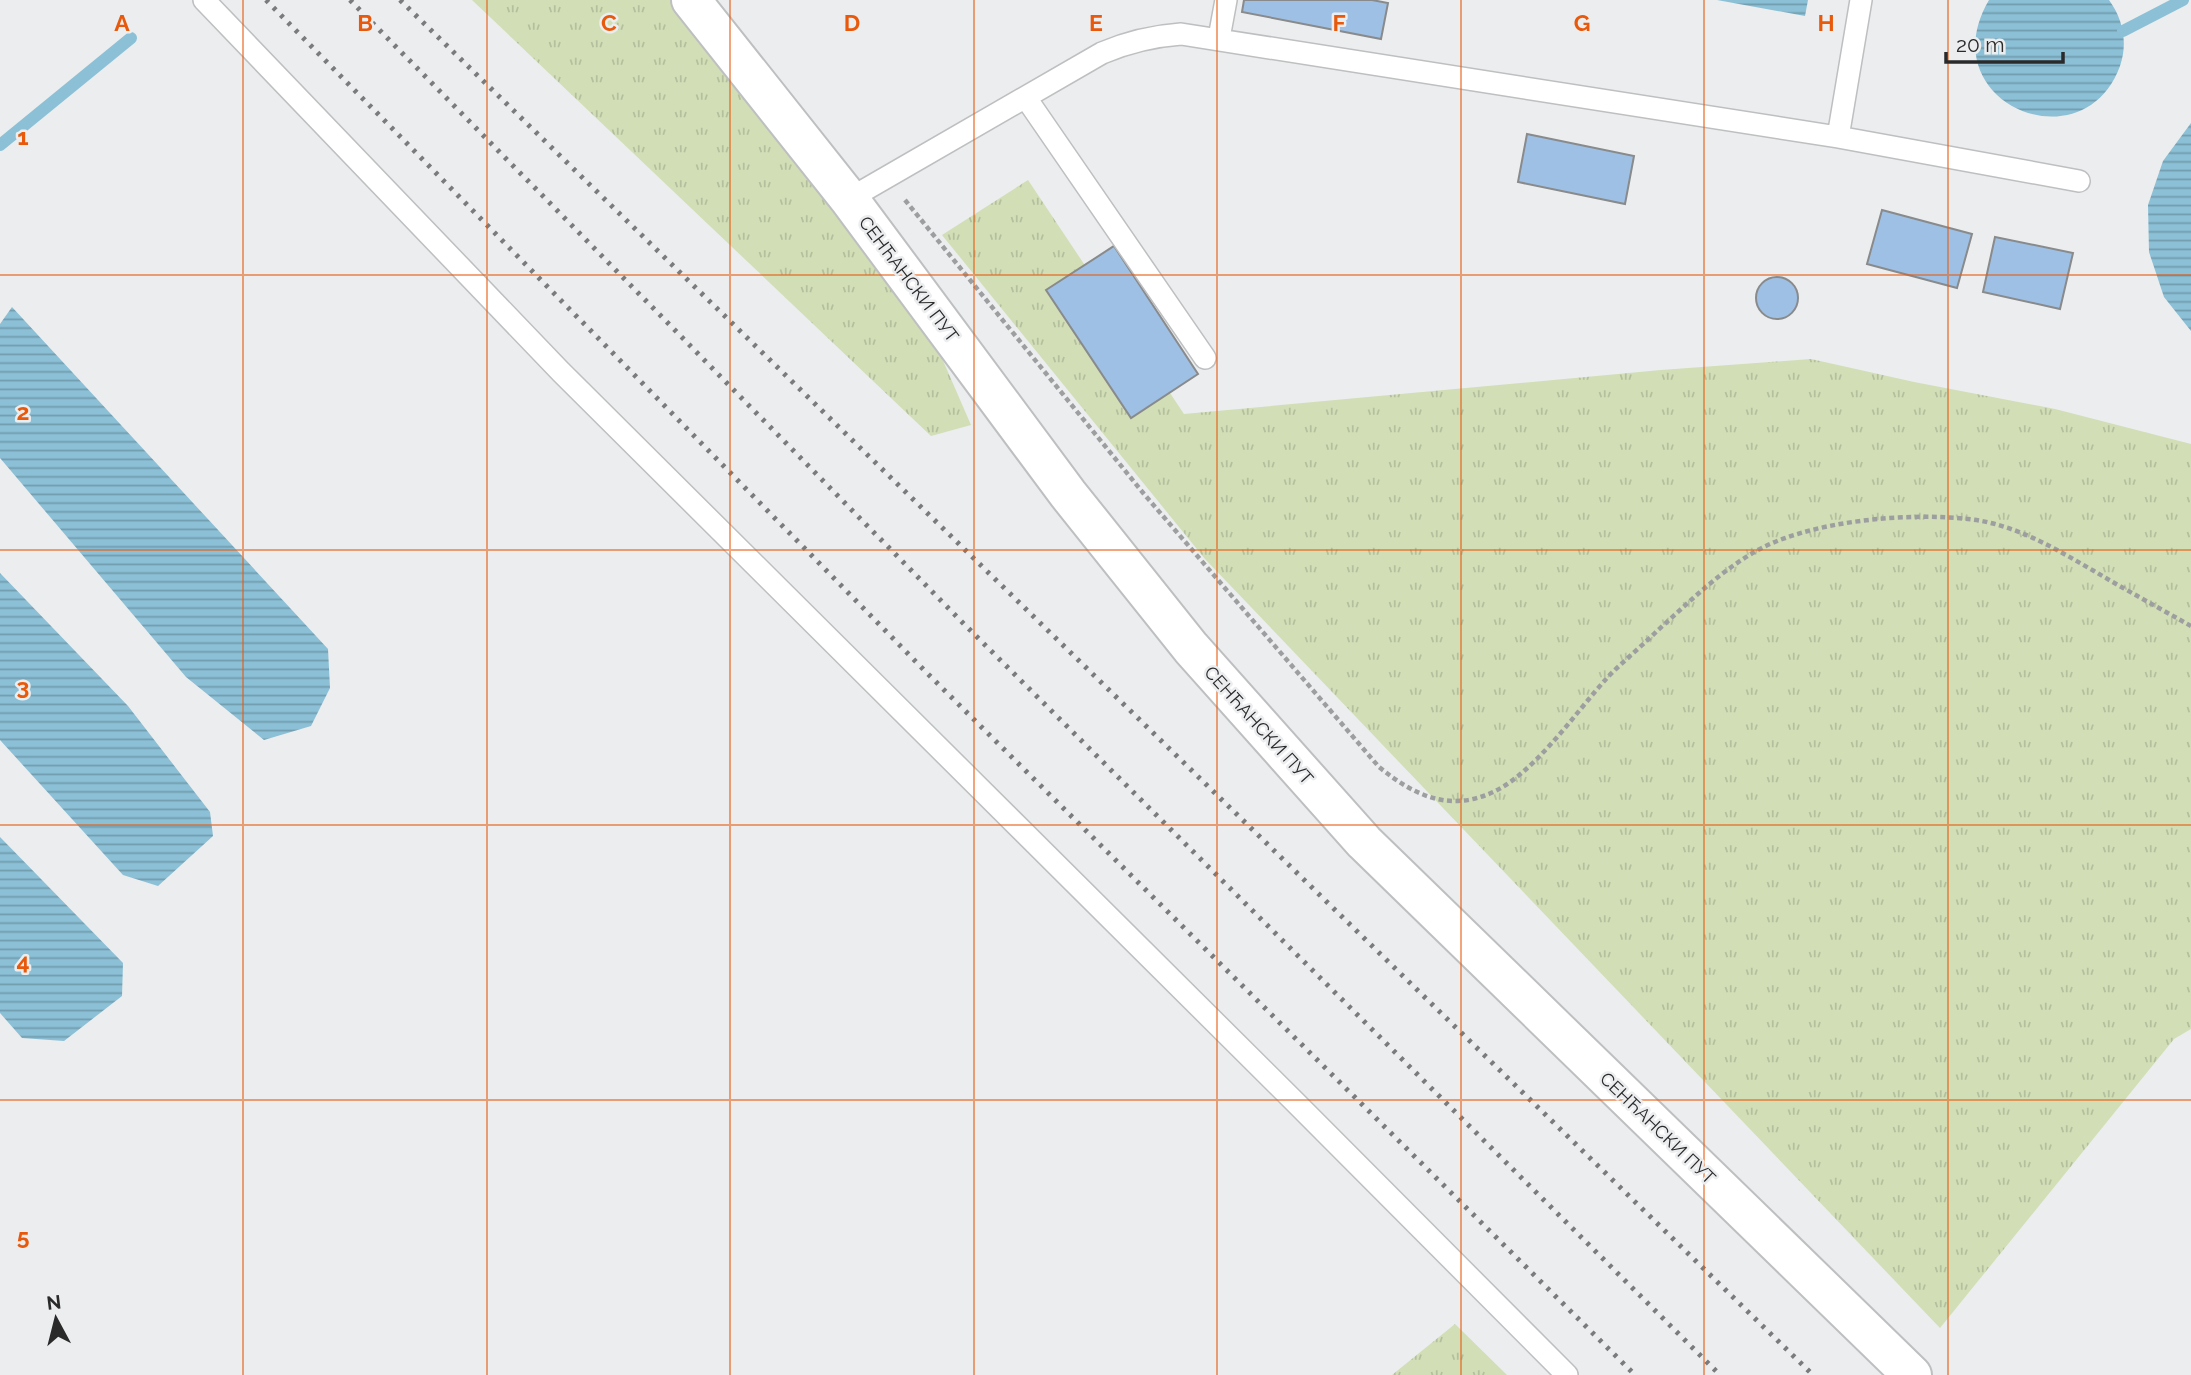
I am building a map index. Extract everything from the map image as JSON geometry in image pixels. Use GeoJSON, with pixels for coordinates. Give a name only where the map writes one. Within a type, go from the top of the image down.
{"type":"FeatureCollection","features":[{"type":"Feature","properties":{"kind":"main road","name":"СЕНЋАНСКИ ПУТ"},"geometry":{"type":"LineString","coordinates":[[691,0],[849,198],[1068,494],[1191,649],[1290,762],[1368,846],[1912,1375]]}},
{"type":"Feature","properties":{"kind":"lane"},"geometry":{"type":"LineString","coordinates":[[204,0],[571,382],[1567,1375]]}},
{"type":"Feature","properties":{"kind":"lane"},"geometry":{"type":"LineString","coordinates":[[1219,38],[1226,0]]}},
{"type":"Feature","properties":{"kind":"lane"},"geometry":{"type":"LineString","coordinates":[[1838,137],[1861,0]]}},
{"type":"Feature","properties":{"kind":"lane"},"geometry":{"type":"LineString","coordinates":[[849,198],[1102,53],[1152,36],[1181,34],[1838,137],[2079,181]]}},
{"type":"Feature","properties":{"kind":"lane"},"geometry":{"type":"LineString","coordinates":[[1026,97],[1205,358]]}},
{"type":"Feature","properties":{"kind":"path"},"geometry":{"type":"LineString","coordinates":[[887,177],[1144,494],[1379,767],[1416,793],[1446,801],[1467,801],[1487,795],[1508,784],[1539,756],[1608,677],[1699,593],[1752,553],[1805,531],[1885,519],[1968,519],[1998,524],[2033,537],[2191,626]]}},
{"type":"Feature","properties":{"kind":"green space"},"geometry":{"type":"Polygon","coordinates":[[[472,0],[672,0],[859,224],[931,333],[971,425],[931,436],[472,0]]]}},
{"type":"Feature","properties":{"kind":"green space"},"geometry":{"type":"Polygon","coordinates":[[[1028,180],[1184,414],[1661,370],[1811,359],[2055,409],[2191,444],[2191,1029],[2174,1039],[1940,1328],[1205,559],[942,235],[1028,180]]]}},
{"type":"Feature","properties":{"kind":"green space"},"geometry":{"type":"Polygon","coordinates":[[[1455,1324],[1507,1375],[1392,1375],[1455,1324]]]}},
{"type":"Feature","properties":{"kind":"water"},"geometry":{"type":"Polygon","coordinates":[[[1717,0],[1808,0],[1805,16],[1717,0]]]}},
{"type":"Feature","properties":{"kind":"water"},"geometry":{"type":"Polygon","coordinates":[[[1989,0],[2109,0],[2121,23],[2124,49],[2120,66],[2101,96],[2075,113],[2046,116],[2018,109],[1994,92],[1979,68],[1976,36],[1989,0]]]}},
{"type":"Feature","properties":{"kind":"water"},"geometry":{"type":"Polygon","coordinates":[[[2191,123],[2191,331],[2164,297],[2149,252],[2148,205],[2163,161],[2191,123]]]}},
{"type":"Feature","properties":{"kind":"water"},"geometry":{"type":"Polygon","coordinates":[[[12,307],[328,649],[330,688],[311,726],[264,740],[186,677],[0,458],[0,324],[12,307]]]}},
{"type":"Feature","properties":{"kind":"water"},"geometry":{"type":"Polygon","coordinates":[[[0,573],[128,706],[210,812],[213,836],[158,886],[123,875],[0,740],[0,573]]]}},
{"type":"Feature","properties":{"kind":"water"},"geometry":{"type":"Polygon","coordinates":[[[0,837],[123,963],[122,996],[64,1041],[22,1038],[0,1013],[0,837]]]}},
{"type":"Feature","properties":{"kind":"building"},"geometry":{"type":"Polygon","coordinates":[[[1244,0],[1372,0],[1388,3],[1381,39],[1242,12],[1244,0]]]}},
{"type":"Feature","properties":{"kind":"building"},"geometry":{"type":"Polygon","coordinates":[[[1527,134],[1634,156],[1625,204],[1518,182],[1527,134]]]}},
{"type":"Feature","properties":{"kind":"building"},"geometry":{"type":"Polygon","coordinates":[[[1882,210],[1972,234],[1957,288],[1867,264],[1882,210]]]}},
{"type":"Feature","properties":{"kind":"building"},"geometry":{"type":"Polygon","coordinates":[[[1995,237],[2073,253],[2060,309],[1983,292],[1995,237]]]}},
{"type":"Feature","properties":{"kind":"building"},"geometry":{"type":"Polygon","coordinates":[[[1114,246],[1198,374],[1131,418],[1046,290],[1114,246]]]}},
{"type":"Feature","properties":{"kind":"building"},"geometry":{"type":"Polygon","coordinates":[[[1777,277],[1792,283],[1798,298],[1792,313],[1777,319],[1762,313],[1756,298],[1762,283],[1777,277]]]}},
{"type":"Feature","properties":{"kind":"waterway"},"geometry":{"type":"LineString","coordinates":[[2123,31],[2183,0]]}},
{"type":"Feature","properties":{"kind":"waterway"},"geometry":{"type":"LineString","coordinates":[[0,145],[131,38]]}},
{"type":"Feature","properties":{"kind":"railway"},"geometry":{"type":"LineString","coordinates":[[266,0],[926,672],[1635,1375]]}},
{"type":"Feature","properties":{"kind":"railway"},"geometry":{"type":"LineString","coordinates":[[350,0],[964,624],[1720,1375]]}},
{"type":"Feature","properties":{"kind":"railway"},"geometry":{"type":"LineString","coordinates":[[400,0],[1813,1375]]}}]}
